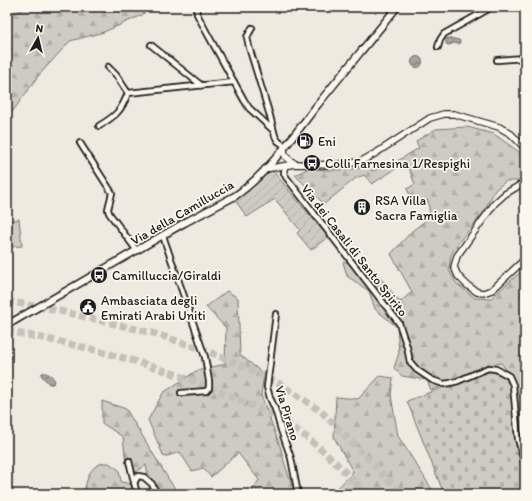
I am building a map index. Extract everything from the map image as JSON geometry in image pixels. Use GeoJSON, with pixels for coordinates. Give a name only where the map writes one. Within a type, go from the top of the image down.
{"type":"FeatureCollection","features":[{"type":"Feature","properties":{"kind":"main road","name":"Via della Camilluccia"},"geometry":{"type":"LineString","coordinates":[[7,326],[235,196],[250,184],[284,147],[398,7]]}},
{"type":"Feature","properties":{"kind":"street"},"geometry":{"type":"LineString","coordinates":[[196,7],[200,20],[247,105],[274,130]]}},
{"type":"Feature","properties":{"kind":"street"},"geometry":{"type":"LineString","coordinates":[[438,47],[440,40],[447,32],[492,7]]}},
{"type":"Feature","properties":{"kind":"street"},"geometry":{"type":"LineString","coordinates":[[252,28],[248,35],[247,41],[276,140],[284,147],[285,156],[295,164]]}},
{"type":"Feature","properties":{"kind":"street"},"geometry":{"type":"LineString","coordinates":[[151,45],[201,85]]}},
{"type":"Feature","properties":{"kind":"street"},"geometry":{"type":"LineString","coordinates":[[497,60],[525,58]]}},
{"type":"Feature","properties":{"kind":"street"},"geometry":{"type":"LineString","coordinates":[[108,67],[116,75],[128,93]]}},
{"type":"Feature","properties":{"kind":"street"},"geometry":{"type":"LineString","coordinates":[[128,93],[234,82]]}},
{"type":"Feature","properties":{"kind":"street"},"geometry":{"type":"LineString","coordinates":[[99,126],[117,114],[128,93]]}},
{"type":"Feature","properties":{"kind":"street"},"geometry":{"type":"LineString","coordinates":[[264,169],[295,164],[332,165],[360,162],[430,118],[444,114],[454,114],[499,127],[511,134],[525,148]]}},
{"type":"Feature","properties":{"kind":"street"},"geometry":{"type":"LineString","coordinates":[[80,142],[112,193],[108,209],[109,213],[137,251]]}},
{"type":"Feature","properties":{"kind":"street","name":"Via dei Casali di Santo Spirito"},"geometry":{"type":"LineString","coordinates":[[285,166],[284,173],[286,177],[399,323],[410,362],[417,370],[432,380],[444,384],[458,381],[488,368],[500,370],[509,376],[513,384],[518,438],[525,464]]}},
{"type":"Feature","properties":{"kind":"street"},"geometry":{"type":"LineString","coordinates":[[525,182],[505,194],[495,203],[457,256],[454,267],[458,276],[467,285],[476,292],[483,293],[492,290],[525,259]]}},
{"type":"Feature","properties":{"kind":"street"},"geometry":{"type":"LineString","coordinates":[[163,236],[205,357],[209,381],[209,388],[206,391],[181,393]]}},
{"type":"Feature","properties":{"kind":"street","name":"Via Pirano"},"geometry":{"type":"LineString","coordinates":[[276,314],[268,387],[270,398],[291,458],[298,494]]}},
{"type":"Feature","properties":{"kind":"street"},"geometry":{"type":"LineString","coordinates":[[129,461],[137,494]]}},
{"type":"Feature","properties":{"kind":"street"},"geometry":{"type":"LineString","coordinates":[[134,483],[138,476],[144,476],[152,484],[157,494]]}},
{"type":"Feature","properties":{"kind":"green space"},"geometry":{"type":"Polygon","coordinates":[[[29,7],[151,7],[142,15],[104,32],[70,41],[39,75],[7,119],[7,16],[29,7]]]}},
{"type":"Feature","properties":{"kind":"green space"},"geometry":{"type":"Polygon","coordinates":[[[467,127],[494,134],[525,157],[525,178],[522,181],[506,181],[495,190],[484,212],[458,243],[451,255],[449,270],[456,283],[475,298],[490,299],[525,268],[525,448],[518,433],[517,394],[515,381],[501,363],[488,365],[464,377],[431,390],[427,380],[402,376],[394,368],[399,353],[397,327],[375,309],[369,291],[347,276],[343,262],[367,262],[400,302],[412,292],[391,254],[412,231],[430,217],[428,200],[414,203],[407,189],[415,184],[409,169],[397,168],[372,184],[364,175],[356,178],[324,204],[295,175],[309,168],[343,170],[369,167],[372,171],[394,163],[419,148],[416,141],[436,129],[467,127]]]}},
{"type":"Feature","properties":{"kind":"green space"},"geometry":{"type":"Polygon","coordinates":[[[273,171],[328,237],[311,250],[297,233],[300,230],[275,199],[247,217],[235,200],[269,172],[273,171]]]}},
{"type":"Feature","properties":{"kind":"green space"},"geometry":{"type":"Polygon","coordinates":[[[19,219],[22,246],[8,247],[7,221],[19,219]]]}},
{"type":"Feature","properties":{"kind":"green space"},"geometry":{"type":"Polygon","coordinates":[[[227,291],[238,298],[240,355],[264,374],[261,395],[280,446],[295,494],[250,494],[259,480],[238,453],[211,477],[203,468],[192,471],[180,452],[164,457],[148,420],[163,393],[196,371],[225,364],[226,328],[206,307],[227,291]]]}},
{"type":"Feature","properties":{"kind":"green space"},"geometry":{"type":"Polygon","coordinates":[[[485,372],[493,372],[505,377],[511,388],[517,453],[525,472],[525,494],[444,494],[407,401],[462,382],[485,372]]]}},
{"type":"Feature","properties":{"kind":"green space"},"geometry":{"type":"Polygon","coordinates":[[[380,376],[393,378],[391,395],[398,436],[435,494],[333,494],[353,472],[334,437],[336,397],[358,399],[380,376]]]}},
{"type":"Feature","properties":{"kind":"green space"},"geometry":{"type":"Polygon","coordinates":[[[102,401],[126,409],[179,494],[150,494],[148,491],[150,485],[146,465],[136,472],[126,463],[123,437],[102,423],[102,401]]]}},
{"type":"Feature","properties":{"kind":"green space"},"geometry":{"type":"Polygon","coordinates":[[[103,463],[109,463],[119,470],[121,482],[132,484],[146,494],[80,494],[84,492],[89,474],[95,467],[103,463]]]}},
{"type":"Feature","properties":{"kind":"water"},"geometry":{"type":"Polygon","coordinates":[[[449,38],[459,40],[459,44],[446,44],[446,39],[449,38]]]}},
{"type":"Feature","properties":{"kind":"water"},"geometry":{"type":"Polygon","coordinates":[[[415,57],[419,57],[421,58],[421,66],[415,67],[412,64],[412,60],[415,57]]]}},
{"type":"Feature","properties":{"kind":"water"},"geometry":{"type":"Polygon","coordinates":[[[42,373],[48,374],[53,378],[55,381],[53,384],[49,384],[41,375],[42,373]]]}},
{"type":"Feature","properties":{"kind":"tunnel"},"geometry":{"type":"LineString","coordinates":[[7,301],[60,311],[153,333],[205,350],[256,372],[280,384],[322,412],[402,494]]}},
{"type":"Feature","properties":{"kind":"tunnel"},"geometry":{"type":"LineString","coordinates":[[7,331],[67,343],[125,358],[183,377],[262,410],[291,426],[316,445],[367,494]]}},
{"type":"Feature","properties":{"kind":"place","name":"Eni"},"geometry":{"type":"Point","coordinates":[305,141]}},
{"type":"Feature","properties":{"kind":"place","name":"Colli Farnesina 1/Respighi"},"geometry":{"type":"Point","coordinates":[312,163]}},
{"type":"Feature","properties":{"kind":"place","name":"RSA Villa Sacra Famiglia"},"geometry":{"type":"Point","coordinates":[362,207]}},
{"type":"Feature","properties":{"kind":"place","name":"Camilluccia/Giraldi"},"geometry":{"type":"Point","coordinates":[99,275]}},
{"type":"Feature","properties":{"kind":"place","name":"Ambasciata degli Emirati Arabi Uniti"},"geometry":{"type":"Point","coordinates":[88,307]}}]}
